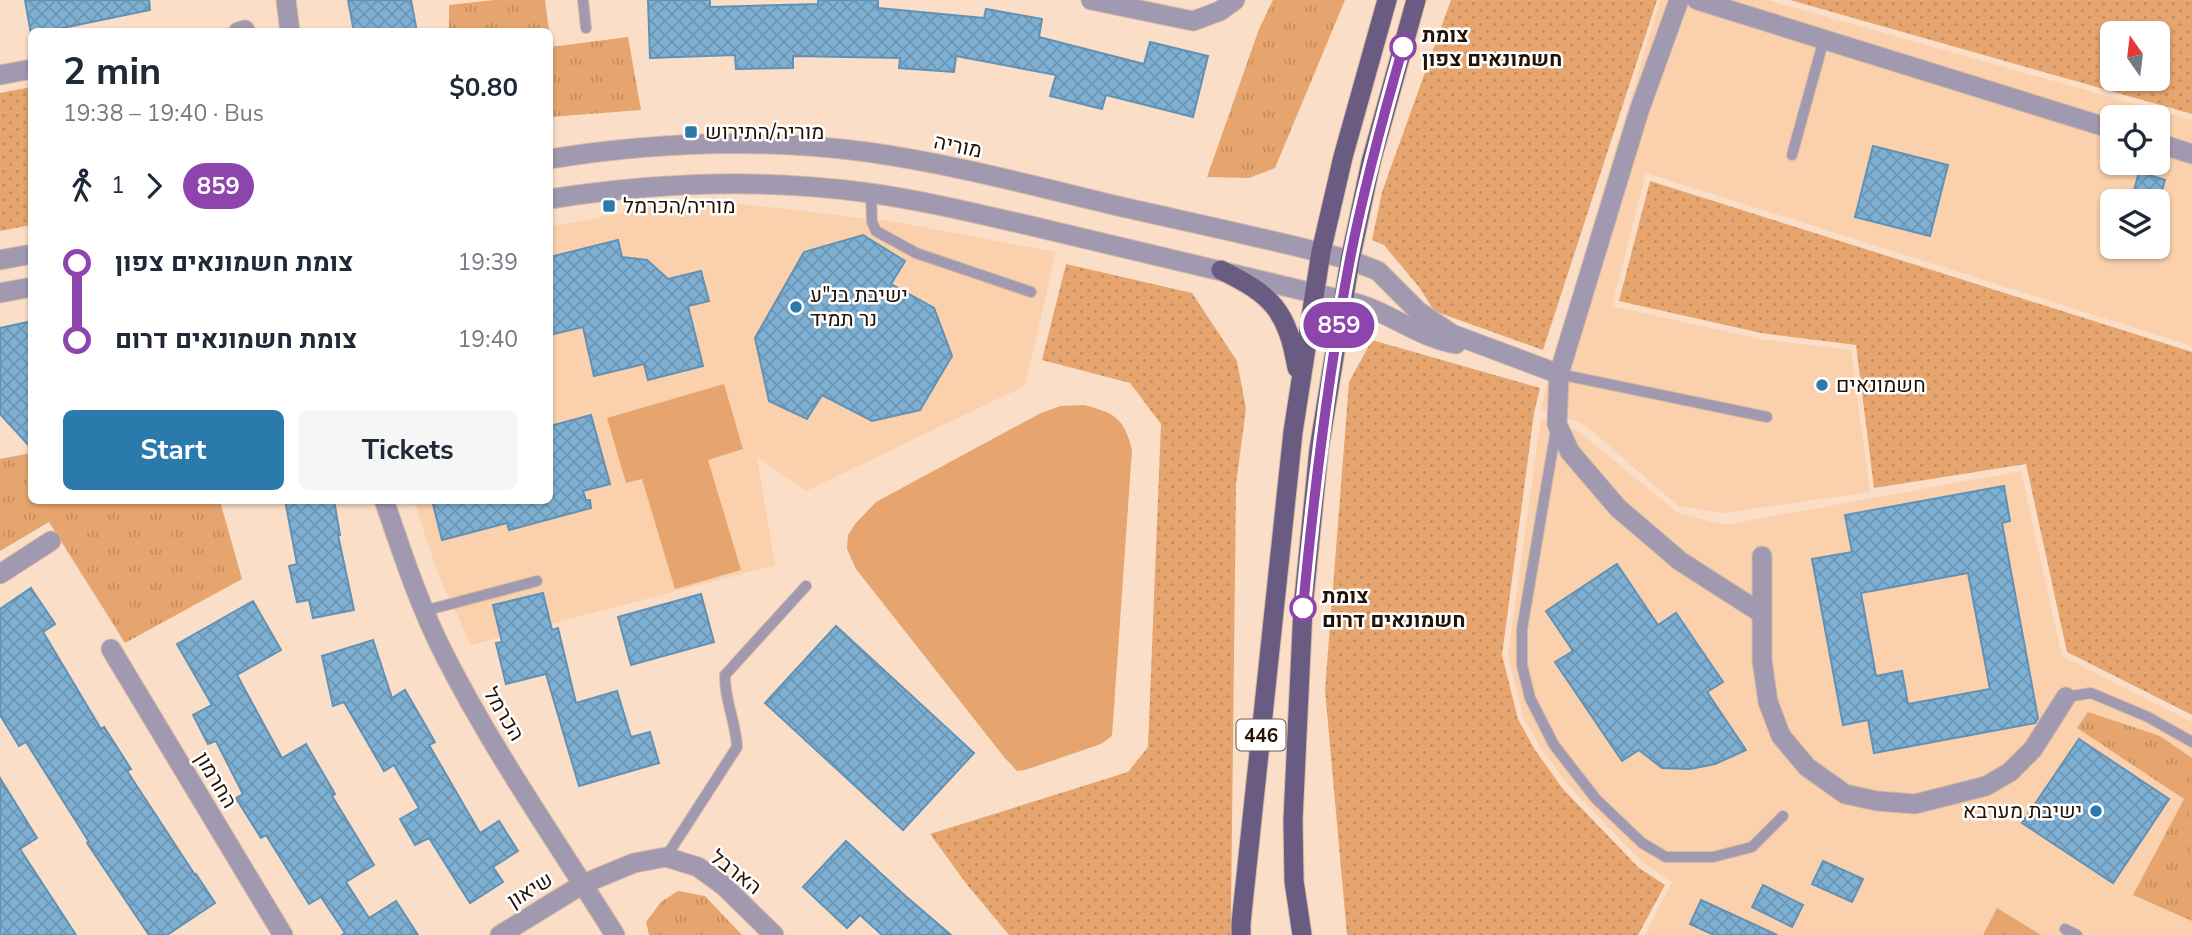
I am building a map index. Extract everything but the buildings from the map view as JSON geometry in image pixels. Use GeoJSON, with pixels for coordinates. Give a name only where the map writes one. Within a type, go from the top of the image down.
{"type":"FeatureCollection","features":[{"type":"Feature","properties":{"kind":"main road","name":"446"},"geometry":{"type":"LineString","coordinates":[[1241,935],[1293,432],[1321,252],[1343,157],[1387,0]]}},
{"type":"Feature","properties":{"kind":"main road","name":"446"},"geometry":{"type":"LineString","coordinates":[[1302,935],[1294,881],[1293,820],[1303,608],[1319,449],[1350,260],[1371,162],[1416,0]]}},
{"type":"Feature","properties":{"kind":"main road"},"geometry":{"type":"LineString","coordinates":[[1221,270],[1256,288],[1276,307],[1286,324],[1293,345],[1299,395]]}},
{"type":"Feature","properties":{"kind":"street"},"geometry":{"type":"LineString","coordinates":[[286,0],[290,28]]}},
{"type":"Feature","properties":{"kind":"street"},"geometry":{"type":"LineString","coordinates":[[1091,0],[1192,21],[1220,11],[1236,0]]}},
{"type":"Feature","properties":{"kind":"street"},"geometry":{"type":"LineString","coordinates":[[1679,0],[1639,111],[1559,373],[1557,424],[1570,452],[1618,508],[1680,561],[1761,613]]}},
{"type":"Feature","properties":{"kind":"street"},"geometry":{"type":"LineString","coordinates":[[1697,0],[2100,125]]}},
{"type":"Feature","properties":{"kind":"street"},"geometry":{"type":"LineString","coordinates":[[0,75],[28,70]]}},
{"type":"Feature","properties":{"kind":"street","name":"מוריה"},"geometry":{"type":"LineString","coordinates":[[553,159],[647,146],[701,143],[817,147],[868,152],[987,175],[1350,260],[1378,271],[1432,323],[1488,349]]}},
{"type":"Feature","properties":{"kind":"street"},"geometry":{"type":"LineString","coordinates":[[2170,147],[2192,154]]}},
{"type":"Feature","properties":{"kind":"street"},"geometry":{"type":"LineString","coordinates":[[553,200],[650,186],[702,184],[813,187],[871,194],[978,214],[1343,300],[1380,310],[1431,338],[1488,349],[1559,373]]}},
{"type":"Feature","properties":{"kind":"street"},"geometry":{"type":"LineString","coordinates":[[0,260],[28,255]]}},
{"type":"Feature","properties":{"kind":"street"},"geometry":{"type":"LineString","coordinates":[[0,293],[28,287]]}},
{"type":"Feature","properties":{"kind":"street","name":"הכרמל"},"geometry":{"type":"LineString","coordinates":[[385,504],[412,584],[443,652],[480,720],[615,935]]}},
{"type":"Feature","properties":{"kind":"street"},"geometry":{"type":"LineString","coordinates":[[0,574],[51,541]]}},
{"type":"Feature","properties":{"kind":"street"},"geometry":{"type":"LineString","coordinates":[[1762,556],[1762,660],[1768,702],[1781,736],[1807,767],[1845,794],[1877,801],[1915,804],[1986,786],[2010,772],[2033,749],[2066,697]]}},
{"type":"Feature","properties":{"kind":"street","name":"החרמון"},"geometry":{"type":"LineString","coordinates":[[111,649],[283,935]]}},
{"type":"Feature","properties":{"kind":"street","name":"הארבל"},"geometry":{"type":"LineString","coordinates":[[583,884],[634,863],[666,857],[698,867],[724,886],[774,935]]}},
{"type":"Feature","properties":{"kind":"street","name":"שיאון"},"geometry":{"type":"LineString","coordinates":[[500,935],[583,884]]}},
{"type":"Feature","properties":{"kind":"lane"},"geometry":{"type":"LineString","coordinates":[[583,0],[586,28]]}},
{"type":"Feature","properties":{"kind":"lane"},"geometry":{"type":"LineString","coordinates":[[1792,155],[1824,39]]}},
{"type":"Feature","properties":{"kind":"lane"},"geometry":{"type":"LineString","coordinates":[[871,194],[872,222],[876,231],[916,253],[1031,292]]}},
{"type":"Feature","properties":{"kind":"lane"},"geometry":{"type":"LineString","coordinates":[[1559,373],[1768,416]]}},
{"type":"Feature","properties":{"kind":"lane"},"geometry":{"type":"LineString","coordinates":[[1557,424],[1522,629],[1522,665],[1530,698],[1554,745],[1596,799],[1642,843],[1666,857],[1713,857],[1752,848],[1783,816]]}},
{"type":"Feature","properties":{"kind":"lane"},"geometry":{"type":"LineString","coordinates":[[424,611],[537,581]]}},
{"type":"Feature","properties":{"kind":"lane"},"geometry":{"type":"LineString","coordinates":[[666,857],[737,747],[736,728],[724,689],[725,675],[806,586]]}},
{"type":"Feature","properties":{"kind":"lane"},"geometry":{"type":"LineString","coordinates":[[2066,697],[2091,693],[2148,717],[2192,742]]}},
{"type":"Feature","properties":{"kind":"lane"},"geometry":{"type":"LineString","coordinates":[[2065,929],[2077,935]]}},
{"type":"Feature","properties":{"kind":"shaded area"},"geometry":{"type":"Polygon","coordinates":[[[1660,0],[1767,0],[2139,105],[2100,105],[2100,175],[2170,175],[2170,114],[2192,120],[2192,346],[1646,173],[1612,306],[1760,339],[1851,350],[1870,492],[1724,513],[1678,506],[1585,425],[1541,409],[1555,352],[1660,0]]]}},
{"type":"Feature","properties":{"kind":"shaded area","name":"ישיבת בנ\"ע נר תמיד"},"geometry":{"type":"Polygon","coordinates":[[[734,203],[896,222],[1056,252],[1025,386],[806,491],[757,457],[775,565],[471,645],[438,574],[415,504],[553,504],[553,226],[651,207],[734,203]]]}},
{"type":"Feature","properties":{"kind":"shaded area"},"geometry":{"type":"Polygon","coordinates":[[[1541,418],[1578,431],[1678,513],[1724,525],[2021,471],[2062,656],[2192,722],[2192,935],[1645,935],[1672,882],[1643,863],[1568,785],[1540,747],[1523,717],[1508,655],[1541,418]]]}},
{"type":"Feature","properties":{"kind":"green space"},"geometry":{"type":"Polygon","coordinates":[[[494,0],[545,0],[549,28],[449,28],[449,5],[494,0]]]}},
{"type":"Feature","properties":{"kind":"green space"},"geometry":{"type":"Polygon","coordinates":[[[1273,0],[1345,0],[1275,168],[1249,178],[1207,177],[1259,29],[1273,0]]]}},
{"type":"Feature","properties":{"kind":"green space"},"geometry":{"type":"Polygon","coordinates":[[[1451,0],[1657,0],[1543,350],[1434,311],[1419,287],[1384,245],[1372,240],[1382,192],[1451,0]]]}},
{"type":"Feature","properties":{"kind":"green space"},"geometry":{"type":"Polygon","coordinates":[[[1790,0],[2192,0],[2192,114],[2170,108],[2170,105],[2160,105],[2111,91],[2170,91],[2170,21],[2100,21],[2100,88],[1790,0]]]}},
{"type":"Feature","properties":{"kind":"green space"},"geometry":{"type":"Polygon","coordinates":[[[628,37],[641,110],[553,117],[553,47],[628,37]]]}},
{"type":"Feature","properties":{"kind":"green space"},"geometry":{"type":"Polygon","coordinates":[[[28,88],[28,226],[0,231],[0,93],[28,88]]]}},
{"type":"Feature","properties":{"kind":"green space"},"geometry":{"type":"Polygon","coordinates":[[[1650,181],[2192,352],[2192,715],[2067,652],[2026,464],[1874,488],[1856,345],[1761,333],[1619,301],[1650,181]]]}},
{"type":"Feature","properties":{"kind":"green space"},"geometry":{"type":"Polygon","coordinates":[[[1066,264],[1192,293],[1237,361],[1246,409],[1236,484],[1232,935],[1009,935],[968,886],[930,834],[1128,772],[1148,747],[1161,424],[1130,383],[1042,360],[1066,264]]]}},
{"type":"Feature","properties":{"kind":"green space"},"geometry":{"type":"Polygon","coordinates":[[[1372,340],[1540,388],[1534,413],[1502,655],[1518,719],[1535,750],[1563,789],[1639,868],[1665,885],[1638,935],[1347,935],[1325,690],[1349,382],[1372,340]]]}},
{"type":"Feature","properties":{"kind":"green space"},"geometry":{"type":"Polygon","coordinates":[[[724,384],[743,449],[708,460],[741,570],[675,589],[642,479],[626,483],[607,418],[724,384]]]}},
{"type":"Feature","properties":{"kind":"green space"},"geometry":{"type":"Polygon","coordinates":[[[1084,405],[1117,418],[1132,450],[1112,736],[1101,744],[1017,771],[856,569],[847,549],[848,535],[876,502],[1039,414],[1060,406],[1084,405]]]}},
{"type":"Feature","properties":{"kind":"green space"},"geometry":{"type":"Polygon","coordinates":[[[28,454],[28,504],[221,504],[242,579],[125,643],[49,522],[0,551],[0,459],[28,454]]]}},
{"type":"Feature","properties":{"kind":"green space"},"geometry":{"type":"Polygon","coordinates":[[[2088,712],[2160,736],[2192,758],[2192,921],[2133,895],[2184,799],[2077,728],[2088,712]]]}},
{"type":"Feature","properties":{"kind":"green space"},"geometry":{"type":"Polygon","coordinates":[[[678,891],[705,896],[742,935],[649,935],[646,922],[661,902],[678,891]]]}},
{"type":"Feature","properties":{"kind":"green space"},"geometry":{"type":"Polygon","coordinates":[[[1997,908],[2041,935],[1983,935],[1997,908]]]}},
{"type":"Feature","properties":{"kind":"bus line","name":"859"},"geometry":{"type":"LineString","coordinates":[[1303,608],[1319,449],[1350,260],[1371,162],[1403,47]]}},
{"type":"Feature","properties":{"kind":"place","name":"צומת חשמונאים צפון"},"geometry":{"type":"Point","coordinates":[1403,47]}},
{"type":"Feature","properties":{"kind":"place","name":"מוריה/התירוש"},"geometry":{"type":"Point","coordinates":[691,132]}},
{"type":"Feature","properties":{"kind":"place","name":"מוריה/הכרמל"},"geometry":{"type":"Point","coordinates":[609,206]}},
{"type":"Feature","properties":{"kind":"place","name":"ישיבת בנ\"ע נר תמיד"},"geometry":{"type":"Point","coordinates":[796,307]}},
{"type":"Feature","properties":{"kind":"place","name":"חשמונאים"},"geometry":{"type":"Point","coordinates":[1822,385]}},
{"type":"Feature","properties":{"kind":"place","name":"צומת חשמונאים דרום"},"geometry":{"type":"Point","coordinates":[1303,608]}},
{"type":"Feature","properties":{"kind":"place","name":"ישיבת מערבא"},"geometry":{"type":"Point","coordinates":[2096,811]}}]}
